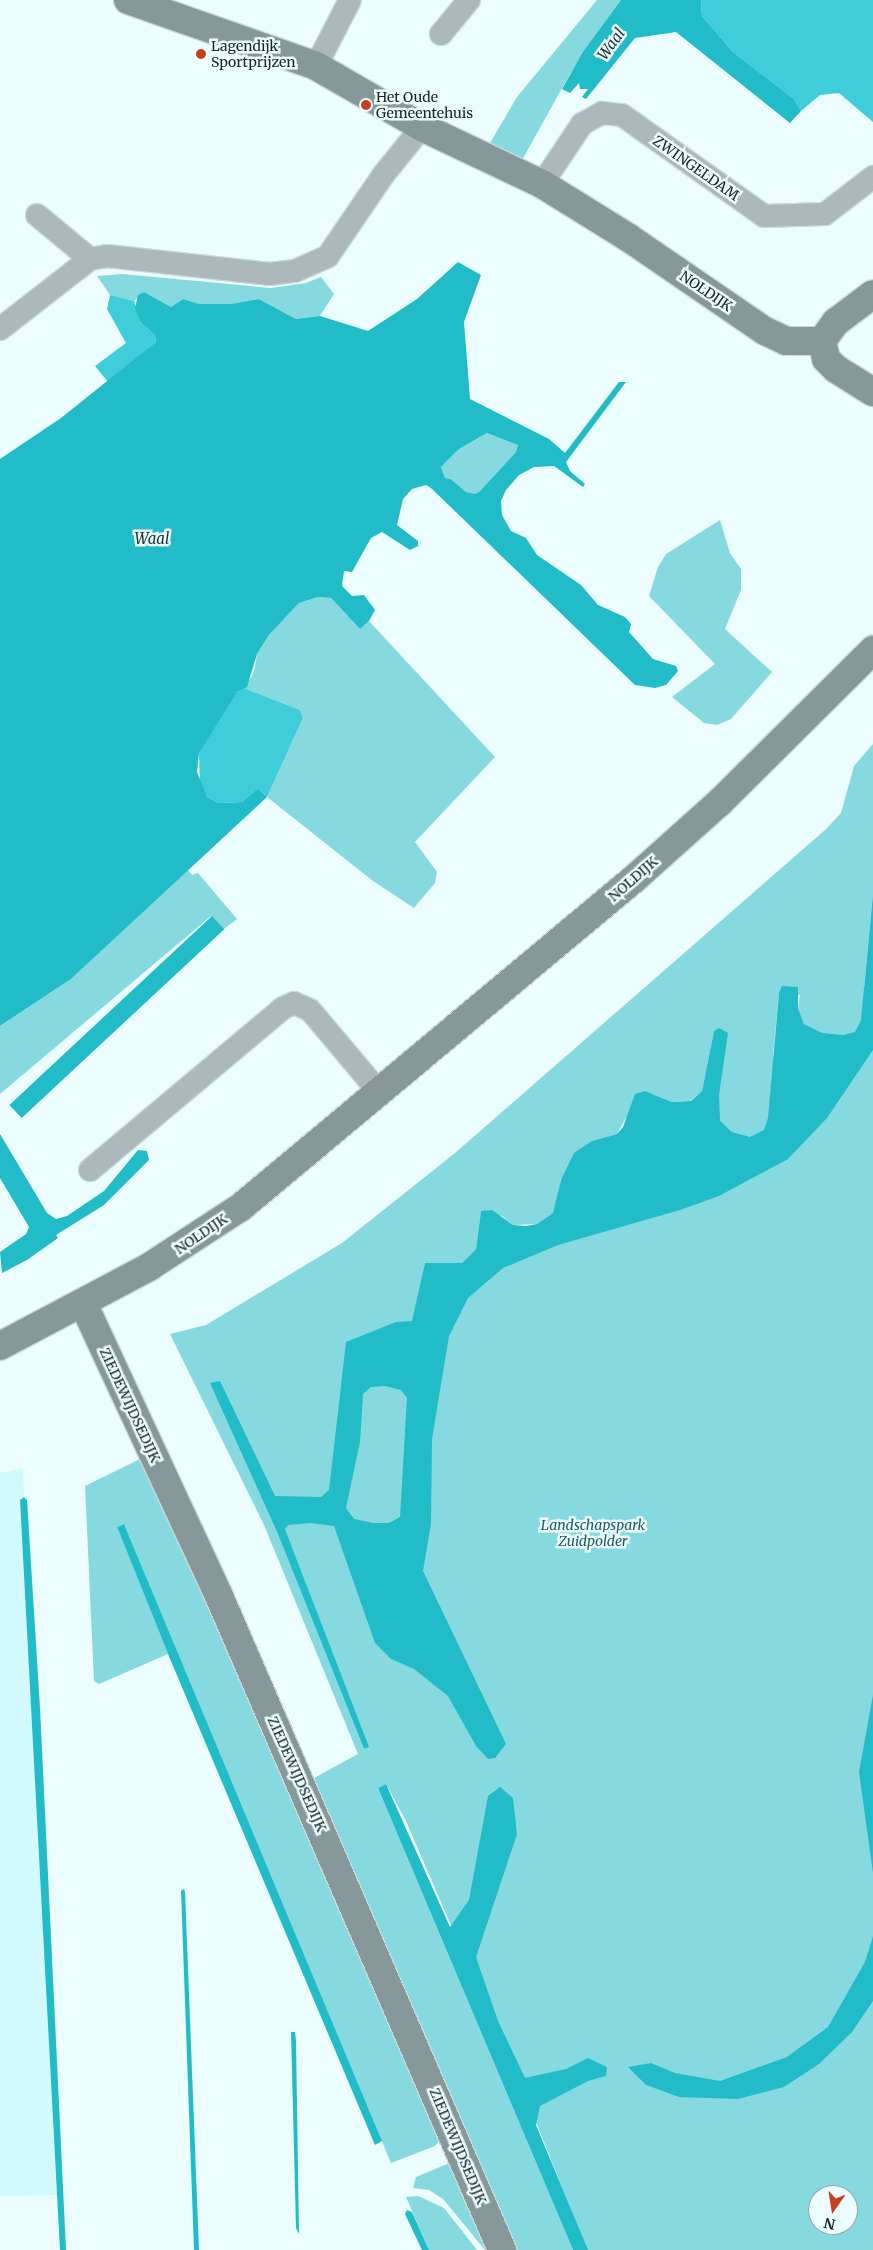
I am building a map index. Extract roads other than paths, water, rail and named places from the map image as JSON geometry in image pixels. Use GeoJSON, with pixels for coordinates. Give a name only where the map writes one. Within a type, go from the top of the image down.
{"type":"FeatureCollection","features":[{"type":"Feature","properties":{"kind":"street","name":"NOLDIJK"},"geometry":{"type":"LineString","coordinates":[[128,0],[316,66],[422,128],[531,179],[629,238],[765,331],[786,341],[822,341]]}},
{"type":"Feature","properties":{"kind":"street"},"geometry":{"type":"LineString","coordinates":[[316,66],[350,0]]}},
{"type":"Feature","properties":{"kind":"street"},"geometry":{"type":"LineString","coordinates":[[441,34],[469,0]]}},
{"type":"Feature","properties":{"kind":"street","name":"ZWINGELDAM"},"geometry":{"type":"LineString","coordinates":[[531,179],[582,124],[602,113],[622,116],[764,216],[826,214],[873,176]]}},
{"type":"Feature","properties":{"kind":"street"},"geometry":{"type":"LineString","coordinates":[[0,329],[90,259],[107,256],[270,274],[294,272],[328,256],[384,174],[422,128]]}},
{"type":"Feature","properties":{"kind":"street"},"geometry":{"type":"LineString","coordinates":[[37,215],[90,259]]}},
{"type":"Feature","properties":{"kind":"street"},"geometry":{"type":"LineString","coordinates":[[873,294],[836,322],[822,341],[826,359],[836,369],[873,392]]}},
{"type":"Feature","properties":{"kind":"street","name":"NOLDIJK"},"geometry":{"type":"LineString","coordinates":[[1,1345],[149,1267],[208,1230],[380,1093],[720,802],[873,650]]}},
{"type":"Feature","properties":{"kind":"street"},"geometry":{"type":"LineString","coordinates":[[90,1170],[283,1008],[294,1004],[310,1010],[380,1093]]}},
{"type":"Feature","properties":{"kind":"street","name":"ZIEDEWIJDSEDIJK"},"geometry":{"type":"LineString","coordinates":[[83,1303],[266,1703],[502,2250]]}},
{"type":"Feature","properties":{"kind":"water"},"geometry":{"type":"Polygon","coordinates":[[[621,0],[701,0],[702,16],[733,52],[794,99],[801,111],[790,123],[676,32],[635,38],[586,99],[582,97],[588,89],[580,89],[579,83],[570,93],[562,89],[583,52],[621,0]]]}},
{"type":"Feature","properties":{"kind":"water","name":"Waal"},"geometry":{"type":"Polygon","coordinates":[[[458,262],[481,275],[464,322],[470,399],[549,439],[565,453],[619,382],[626,382],[566,462],[570,471],[585,484],[583,487],[554,466],[534,467],[519,475],[506,490],[501,501],[502,515],[511,531],[526,538],[537,555],[581,585],[598,605],[625,617],[631,624],[629,632],[653,659],[676,666],[678,671],[666,685],[655,688],[635,685],[431,488],[426,485],[412,489],[403,499],[397,525],[418,541],[418,546],[410,550],[382,532],[371,538],[352,572],[344,571],[342,586],[352,596],[364,595],[375,610],[369,621],[360,629],[331,598],[318,597],[299,603],[269,635],[257,654],[247,687],[237,692],[199,753],[197,772],[207,797],[219,803],[242,802],[258,788],[267,797],[71,979],[0,1026],[0,459],[61,418],[156,342],[155,335],[141,323],[135,308],[138,295],[144,292],[171,307],[183,299],[199,304],[231,304],[259,299],[296,319],[320,316],[368,331],[417,299],[458,262]],[[487,433],[459,449],[441,467],[445,478],[451,479],[466,492],[475,494],[516,452],[518,445],[487,433]]]}},
{"type":"Feature","properties":{"kind":"water"},"geometry":{"type":"Polygon","coordinates":[[[873,894],[873,1050],[827,1118],[788,1159],[719,1196],[680,1210],[558,1245],[503,1268],[468,1298],[449,1336],[432,1439],[431,1524],[423,1571],[506,1744],[495,1758],[488,1759],[476,1746],[448,1696],[414,1669],[391,1659],[375,1643],[334,1526],[310,1523],[288,1525],[285,1529],[369,1747],[364,1749],[277,1532],[210,1383],[220,1381],[275,1496],[321,1497],[329,1490],[346,1342],[396,1322],[412,1321],[425,1263],[462,1263],[476,1249],[481,1211],[492,1210],[513,1225],[526,1226],[537,1224],[553,1213],[561,1180],[574,1153],[592,1141],[617,1134],[623,1127],[635,1094],[645,1091],[672,1102],[691,1101],[702,1091],[714,1031],[719,1028],[728,1033],[719,1095],[720,1121],[732,1132],[750,1137],[764,1130],[768,1118],[779,993],[782,986],[798,987],[798,1008],[804,1024],[822,1033],[843,1035],[855,1032],[861,1020],[873,894]],[[385,1386],[371,1387],[363,1394],[360,1442],[346,1508],[354,1519],[373,1523],[389,1523],[400,1517],[407,1398],[401,1390],[385,1386]]]}},
{"type":"Feature","properties":{"kind":"water"},"geometry":{"type":"Polygon","coordinates":[[[212,916],[224,929],[22,1118],[9,1105],[212,916]]]}},
{"type":"Feature","properties":{"kind":"water"},"geometry":{"type":"Polygon","coordinates":[[[0,1134],[47,1213],[56,1219],[67,1216],[104,1191],[138,1150],[147,1151],[149,1160],[104,1205],[56,1235],[58,1238],[27,1260],[2,1273],[0,1252],[26,1234],[29,1227],[0,1178],[0,1134]]]}},
{"type":"Feature","properties":{"kind":"water"},"geometry":{"type":"Polygon","coordinates":[[[24,1497],[27,1500],[40,1708],[66,2250],[60,2250],[20,1500],[24,1497]]]}},
{"type":"Feature","properties":{"kind":"water"},"geometry":{"type":"Polygon","coordinates":[[[124,1524],[382,2141],[375,2145],[168,1654],[117,1527],[124,1524]]]}},
{"type":"Feature","properties":{"kind":"water"},"geometry":{"type":"Polygon","coordinates":[[[873,1695],[873,1873],[859,1772],[873,1695]]]}},
{"type":"Feature","properties":{"kind":"water"},"geometry":{"type":"Polygon","coordinates":[[[386,1784],[450,1927],[469,1900],[488,1796],[500,1787],[513,1798],[517,1834],[476,1957],[498,2021],[525,2078],[566,2069],[588,2058],[607,2067],[606,2076],[588,2081],[540,2106],[536,2125],[588,2250],[573,2250],[378,1788],[386,1784]]]}},
{"type":"Feature","properties":{"kind":"water"},"geometry":{"type":"Polygon","coordinates":[[[184,1889],[199,2250],[194,2250],[181,1891],[184,1889]]]}},
{"type":"Feature","properties":{"kind":"water"},"geometry":{"type":"Polygon","coordinates":[[[873,1936],[873,2001],[852,2032],[819,2064],[784,2087],[738,2099],[679,2097],[646,2085],[628,2067],[651,2063],[675,2073],[720,2081],[787,2057],[828,2027],[865,1962],[873,1936]]]}},
{"type":"Feature","properties":{"kind":"water"},"geometry":{"type":"Polygon","coordinates":[[[291,2032],[295,2032],[296,2041],[299,2234],[296,2228],[291,2032]]]}},
{"type":"Feature","properties":{"kind":"water"},"geometry":{"type":"Polygon","coordinates":[[[407,2210],[412,2212],[429,2250],[422,2250],[405,2214],[407,2210]]]}},
{"type":"Feature","properties":{"kind":"place","name":"Lagendijk Sportprijzen"},"geometry":{"type":"Point","coordinates":[201,54]}},
{"type":"Feature","properties":{"kind":"place","name":"Het Oude Gemeentehuis"},"geometry":{"type":"Point","coordinates":[366,105]}},
{"type":"Feature","properties":{"kind":"park label","name":"Landschapspark Zuidpolder"},"geometry":{"type":"Point","coordinates":[593,1534]}}]}
